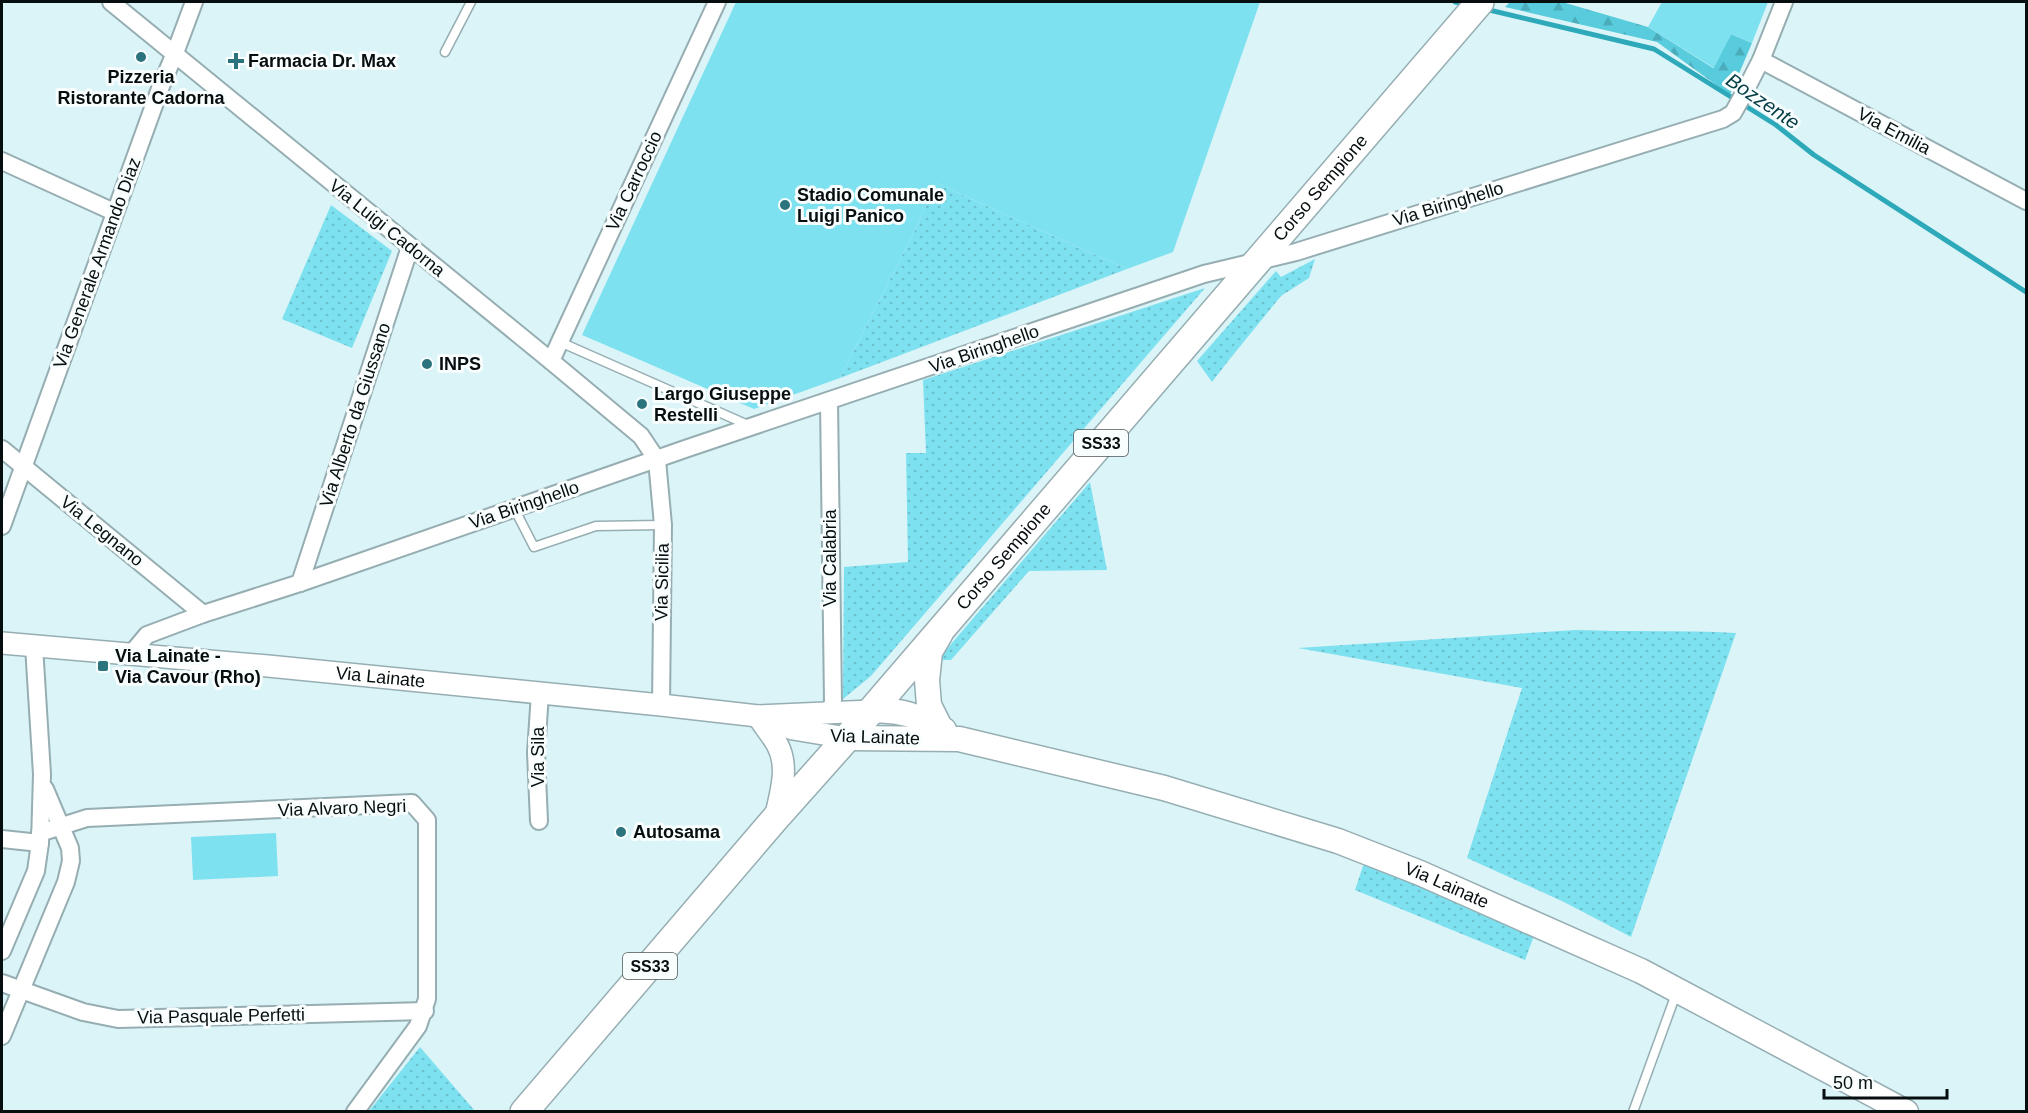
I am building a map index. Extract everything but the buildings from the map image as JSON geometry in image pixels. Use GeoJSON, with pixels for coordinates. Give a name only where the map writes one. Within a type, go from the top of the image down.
{"type":"FeatureCollection","features":[{"type":"Feature","properties":{"kind":"main road","name":"Corso Sempione"},"geometry":{"type":"LineString","coordinates":[[524,1112],[1480,2]]}},
{"type":"Feature","properties":{"kind":"main road"},"geometry":{"type":"LineString","coordinates":[[944,627],[930,652],[927,680],[929,705],[950,734]]}},
{"type":"Feature","properties":{"kind":"main road","name":"Via Lainate"},"geometry":{"type":"LineString","coordinates":[[871,711],[885,710],[903,713],[920,718],[950,734],[1164,788],[1338,841],[1442,882],[1601,953],[1678,990],[1906,1112]]}},
{"type":"Feature","properties":{"kind":"main road","name":"Via Lainate"},"geometry":{"type":"LineString","coordinates":[[847,738],[950,734]]}},
{"type":"Feature","properties":{"kind":"street","name":"Via Luigi Cadorna"},"geometry":{"type":"LineString","coordinates":[[111,2],[641,436],[657,460]]}},
{"type":"Feature","properties":{"kind":"street","name":"Via Generale Armando Diaz"},"geometry":{"type":"LineString","coordinates":[[2,525],[114,212],[194,2]]}},
{"type":"Feature","properties":{"kind":"street","name":"Via Carroccio"},"geometry":{"type":"LineString","coordinates":[[551,361],[717,2]]}},
{"type":"Feature","properties":{"kind":"street","name":"Via Biringhello"},"geometry":{"type":"LineString","coordinates":[[132,653],[147,635],[203,614],[300,583],[1204,274],[1296,252],[1723,119],[1733,113],[1743,95],[1761,60],[1784,2]]}},
{"type":"Feature","properties":{"kind":"street","name":"Via Emilia"},"geometry":{"type":"LineString","coordinates":[[1761,60],[2026,201]]}},
{"type":"Feature","properties":{"kind":"street"},"geometry":{"type":"LineString","coordinates":[[2,161],[114,212]]}},
{"type":"Feature","properties":{"kind":"street","name":"Via Alberto da Giussano"},"geometry":{"type":"LineString","coordinates":[[300,583],[410,247]]}},
{"type":"Feature","properties":{"kind":"street","name":"Via Calabria"},"geometry":{"type":"LineString","coordinates":[[829,401],[833,702],[829,714]]}},
{"type":"Feature","properties":{"kind":"street","name":"Via Legnano"},"geometry":{"type":"LineString","coordinates":[[2,449],[203,614]]}},
{"type":"Feature","properties":{"kind":"street","name":"Via Sicilia"},"geometry":{"type":"LineString","coordinates":[[657,460],[663,525],[661,705]]}},
{"type":"Feature","properties":{"kind":"street","name":"Via Lainate"},"geometry":{"type":"LineString","coordinates":[[2,643],[132,653],[758,716],[871,711]]}},
{"type":"Feature","properties":{"kind":"street"},"geometry":{"type":"LineString","coordinates":[[2,951],[36,870],[40,842],[42,774],[34,646]]}},
{"type":"Feature","properties":{"kind":"street","name":"Via Sila"},"geometry":{"type":"LineString","coordinates":[[539,821],[536,753],[540,693]]}},
{"type":"Feature","properties":{"kind":"street"},"geometry":{"type":"LineString","coordinates":[[758,716],[778,745],[783,759],[782,786],[774,820]]}},
{"type":"Feature","properties":{"kind":"street","name":"Via Lainate"},"geometry":{"type":"LineString","coordinates":[[758,716],[793,729],[847,738]]}},
{"type":"Feature","properties":{"kind":"street"},"geometry":{"type":"LineString","coordinates":[[2,1036],[66,882],[71,861],[70,848],[51,805],[42,774]]}},
{"type":"Feature","properties":{"kind":"street","name":"Via Alvaro Negri"},"geometry":{"type":"LineString","coordinates":[[60,827],[87,819],[412,803],[427,820],[427,999],[425,1011]]}},
{"type":"Feature","properties":{"kind":"street"},"geometry":{"type":"LineString","coordinates":[[40,842],[60,827]]}},
{"type":"Feature","properties":{"kind":"street"},"geometry":{"type":"LineString","coordinates":[[2,839],[40,842],[60,840],[70,848]]}},
{"type":"Feature","properties":{"kind":"street","name":"Via Pasquale Perfetti"},"geometry":{"type":"LineString","coordinates":[[2,983],[83,1012],[118,1019],[425,1011]]}},
{"type":"Feature","properties":{"kind":"street"},"geometry":{"type":"LineString","coordinates":[[355,1112],[418,1026],[425,1011]]}},
{"type":"Feature","properties":{"kind":"lane"},"geometry":{"type":"LineString","coordinates":[[445,52],[471,2]]}},
{"type":"Feature","properties":{"kind":"lane"},"geometry":{"type":"LineString","coordinates":[[560,342],[751,427]]}},
{"type":"Feature","properties":{"kind":"lane"},"geometry":{"type":"LineString","coordinates":[[514,508],[534,547],[596,526],[663,525]]}},
{"type":"Feature","properties":{"kind":"lane"},"geometry":{"type":"LineString","coordinates":[[1633,1112],[1678,990]]}},
{"type":"Feature","properties":{"kind":"shaded area","name":"Stadio Comunale Luigi Panico"},"geometry":{"type":"Polygon","coordinates":[[[736,2],[1260,2],[1173,252],[1127,269],[936,183],[917,226],[840,378],[754,409],[582,335],[736,2]]]}},
{"type":"Feature","properties":{"kind":"shaded area"},"geometry":{"type":"Polygon","coordinates":[[[1662,2],[1768,2],[1752,43],[1731,34],[1714,68],[1648,27],[1662,2]]]}},
{"type":"Feature","properties":{"kind":"shaded area"},"geometry":{"type":"Polygon","coordinates":[[[936,183],[1127,269],[840,378],[917,226],[936,183]]]}},
{"type":"Feature","properties":{"kind":"shaded area"},"geometry":{"type":"Polygon","coordinates":[[[331,205],[392,251],[352,348],[282,319],[331,205]]]}},
{"type":"Feature","properties":{"kind":"shaded area"},"geometry":{"type":"Polygon","coordinates":[[[1315,259],[1309,278],[1281,296],[1212,382],[1197,361],[1276,271],[1281,277],[1315,259]]]}},
{"type":"Feature","properties":{"kind":"shaded area"},"geometry":{"type":"Polygon","coordinates":[[[1205,288],[871,676],[843,699],[844,567],[908,562],[906,453],[926,453],[923,380],[1205,288]]]}},
{"type":"Feature","properties":{"kind":"shaded area"},"geometry":{"type":"Polygon","coordinates":[[[1090,482],[1107,570],[1029,571],[951,660],[941,660],[946,650],[1090,482]]]}},
{"type":"Feature","properties":{"kind":"shaded area"},"geometry":{"type":"Polygon","coordinates":[[[1576,630],[1736,633],[1631,937],[1564,902],[1467,858],[1522,688],[1298,648],[1576,630]]]}},
{"type":"Feature","properties":{"kind":"shaded area"},"geometry":{"type":"Polygon","coordinates":[[[276,833],[278,876],[193,880],[191,837],[276,833]]]}},
{"type":"Feature","properties":{"kind":"shaded area"},"geometry":{"type":"Polygon","coordinates":[[[1364,863],[1535,933],[1525,960],[1355,890],[1364,863]]]}},
{"type":"Feature","properties":{"kind":"shaded area"},"geometry":{"type":"Polygon","coordinates":[[[420,1047],[475,1111],[369,1111],[420,1047]]]}},
{"type":"Feature","properties":{"kind":"green space"},"geometry":{"type":"Polygon","coordinates":[[[1510,2],[1562,2],[1648,27],[1713,68],[1731,34],[1752,43],[1730,95],[1657,42],[1505,7],[1510,2]]]}},
{"type":"Feature","properties":{"kind":"waterway","name":"Bozzente"},"geometry":{"type":"LineString","coordinates":[[1455,2],[1467,4]]}},
{"type":"Feature","properties":{"kind":"waterway","name":"Bozzente"},"geometry":{"type":"LineString","coordinates":[[1485,9],[1654,49],[1776,125],[1814,155],[2026,292]]}},
{"type":"Feature","properties":{"kind":"place","name":"Pizzeria Ristorante Cadorna"},"geometry":{"type":"Point","coordinates":[141,57]}},
{"type":"Feature","properties":{"kind":"place","name":"Farmacia Dr. Max"},"geometry":{"type":"Point","coordinates":[236,61]}},
{"type":"Feature","properties":{"kind":"place","name":"Stadio Comunale Luigi Panico"},"geometry":{"type":"Point","coordinates":[785,205]}},
{"type":"Feature","properties":{"kind":"place","name":"INPS"},"geometry":{"type":"Point","coordinates":[427,364]}},
{"type":"Feature","properties":{"kind":"place","name":"Largo Giuseppe Restelli"},"geometry":{"type":"Point","coordinates":[642,404]}},
{"type":"Feature","properties":{"kind":"place","name":"Via Lainate - Via Cavour (Rho)"},"geometry":{"type":"Point","coordinates":[103,666]}},
{"type":"Feature","properties":{"kind":"place","name":"Autosama"},"geometry":{"type":"Point","coordinates":[621,832]}}]}
